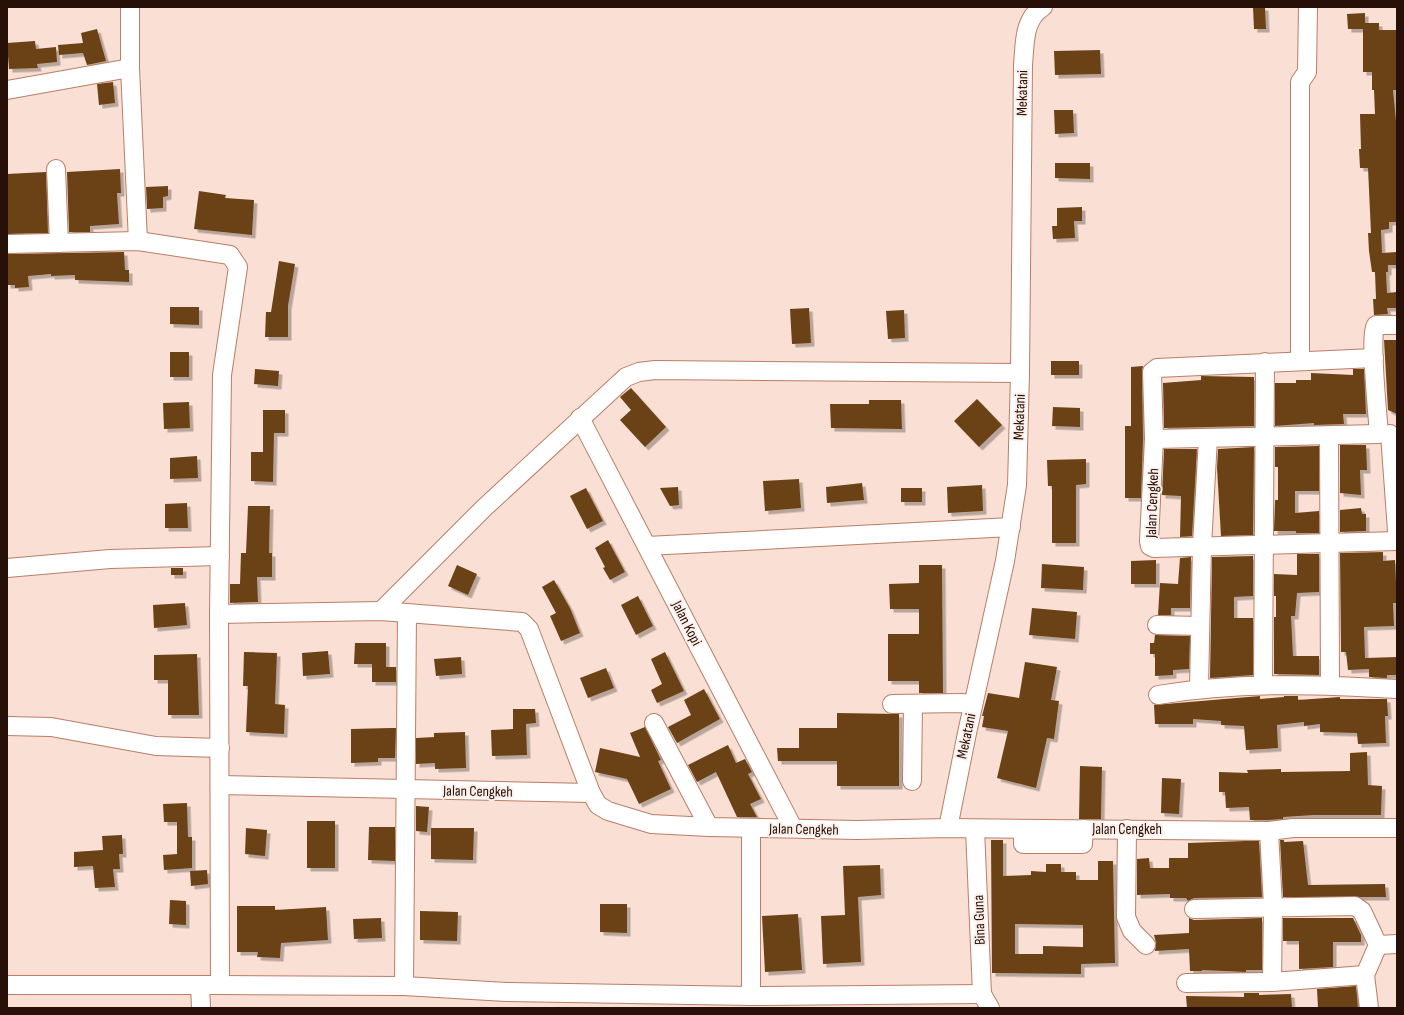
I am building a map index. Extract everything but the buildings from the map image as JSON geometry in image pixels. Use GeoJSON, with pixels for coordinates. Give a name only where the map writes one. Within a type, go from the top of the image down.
{"type":"FeatureCollection","features":[{"type":"Feature","properties":{"kind":"street"},"geometry":{"type":"LineString","coordinates":[[130,7],[130,68],[138,241]]}},
{"type":"Feature","properties":{"kind":"street","name":"Mekatani"},"geometry":{"type":"LineString","coordinates":[[948,828],[1012,527],[1017,485],[1020,373],[1023,65],[1026,32],[1029,21],[1036,11],[1043,7]]}},
{"type":"Feature","properties":{"kind":"street"},"geometry":{"type":"LineString","coordinates":[[1300,361],[1300,82],[1307,72],[1308,7]]}},
{"type":"Feature","properties":{"kind":"street"},"geometry":{"type":"LineString","coordinates":[[7,90],[130,68]]}},
{"type":"Feature","properties":{"kind":"street"},"geometry":{"type":"LineString","coordinates":[[56,170],[59,243]]}},
{"type":"Feature","properties":{"kind":"street"},"geometry":{"type":"LineString","coordinates":[[7,244],[138,241],[230,255],[238,267],[222,375],[219,614],[220,985]]}},
{"type":"Feature","properties":{"kind":"street"},"geometry":{"type":"LineString","coordinates":[[1397,325],[1374,326],[1374,358],[1389,434],[1397,531]]}},
{"type":"Feature","properties":{"kind":"street"},"geometry":{"type":"LineString","coordinates":[[1263,685],[1265,362],[1374,358]]}},
{"type":"Feature","properties":{"kind":"street","name":"Jalan Cengkeh"},"geometry":{"type":"LineString","coordinates":[[1265,362],[1164,366],[1157,368],[1152,372],[1154,439],[1150,546],[1154,548],[1397,541]]}},
{"type":"Feature","properties":{"kind":"street"},"geometry":{"type":"LineString","coordinates":[[381,611],[486,507],[580,418],[626,377],[639,372],[655,370],[1020,373]]}},
{"type":"Feature","properties":{"kind":"street","name":"Jalan Kopi"},"geometry":{"type":"LineString","coordinates":[[580,418],[794,828]]}},
{"type":"Feature","properties":{"kind":"street"},"geometry":{"type":"LineString","coordinates":[[1154,439],[1389,434]]}},
{"type":"Feature","properties":{"kind":"street"},"geometry":{"type":"LineString","coordinates":[[1330,436],[1328,543],[1330,685]]}},
{"type":"Feature","properties":{"kind":"street"},"geometry":{"type":"LineString","coordinates":[[1199,688],[1202,546],[1208,438]]}},
{"type":"Feature","properties":{"kind":"street"},"geometry":{"type":"LineString","coordinates":[[647,546],[1012,527]]}},
{"type":"Feature","properties":{"kind":"street"},"geometry":{"type":"LineString","coordinates":[[7,568],[110,559],[220,556]]}},
{"type":"Feature","properties":{"kind":"street"},"geometry":{"type":"LineString","coordinates":[[219,614],[381,611],[522,622],[529,629],[591,793]]}},
{"type":"Feature","properties":{"kind":"street"},"geometry":{"type":"LineString","coordinates":[[404,986],[407,613]]}},
{"type":"Feature","properties":{"kind":"street"},"geometry":{"type":"LineString","coordinates":[[1157,625],[1200,626]]}},
{"type":"Feature","properties":{"kind":"street"},"geometry":{"type":"LineString","coordinates":[[1158,695],[1199,688],[1263,685],[1330,685],[1397,689]]}},
{"type":"Feature","properties":{"kind":"street"},"geometry":{"type":"LineString","coordinates":[[892,704],[963,703],[973,705]]}},
{"type":"Feature","properties":{"kind":"street"},"geometry":{"type":"LineString","coordinates":[[912,781],[913,704]]}},
{"type":"Feature","properties":{"kind":"street"},"geometry":{"type":"LineString","coordinates":[[654,722],[710,827]]}},
{"type":"Feature","properties":{"kind":"street"},"geometry":{"type":"LineString","coordinates":[[7,726],[51,726],[156,746],[220,748]]}},
{"type":"Feature","properties":{"kind":"street","name":"Jalan Cengkeh"},"geometry":{"type":"LineString","coordinates":[[220,785],[591,793],[598,804],[608,811],[651,824],[710,827],[857,830],[948,828],[1269,831],[1293,828],[1397,828]]}},
{"type":"Feature","properties":{"kind":"street"},"geometry":{"type":"LineString","coordinates":[[751,828],[751,996]]}},
{"type":"Feature","properties":{"kind":"street","name":"Bina Guna"},"geometry":{"type":"LineString","coordinates":[[975,829],[986,1001]]}},
{"type":"Feature","properties":{"kind":"street"},"geometry":{"type":"LineString","coordinates":[[1127,829],[1126,917],[1132,931],[1146,945]]}},
{"type":"Feature","properties":{"kind":"street"},"geometry":{"type":"LineString","coordinates":[[1269,831],[1273,906],[1272,982]]}},
{"type":"Feature","properties":{"kind":"street"},"geometry":{"type":"LineString","coordinates":[[1194,910],[1273,906],[1300,908],[1355,906],[1362,912],[1378,945],[1365,975],[1369,1008]]}},
{"type":"Feature","properties":{"kind":"street"},"geometry":{"type":"LineString","coordinates":[[1378,945],[1397,944]]}},
{"type":"Feature","properties":{"kind":"street"},"geometry":{"type":"LineString","coordinates":[[1186,983],[1272,982],[1365,975]]}},
{"type":"Feature","properties":{"kind":"street"},"geometry":{"type":"LineString","coordinates":[[7,984],[404,986],[506,992],[986,1001]]}},
{"type":"Feature","properties":{"kind":"street"},"geometry":{"type":"LineString","coordinates":[[200,985],[201,1008]]}}]}
